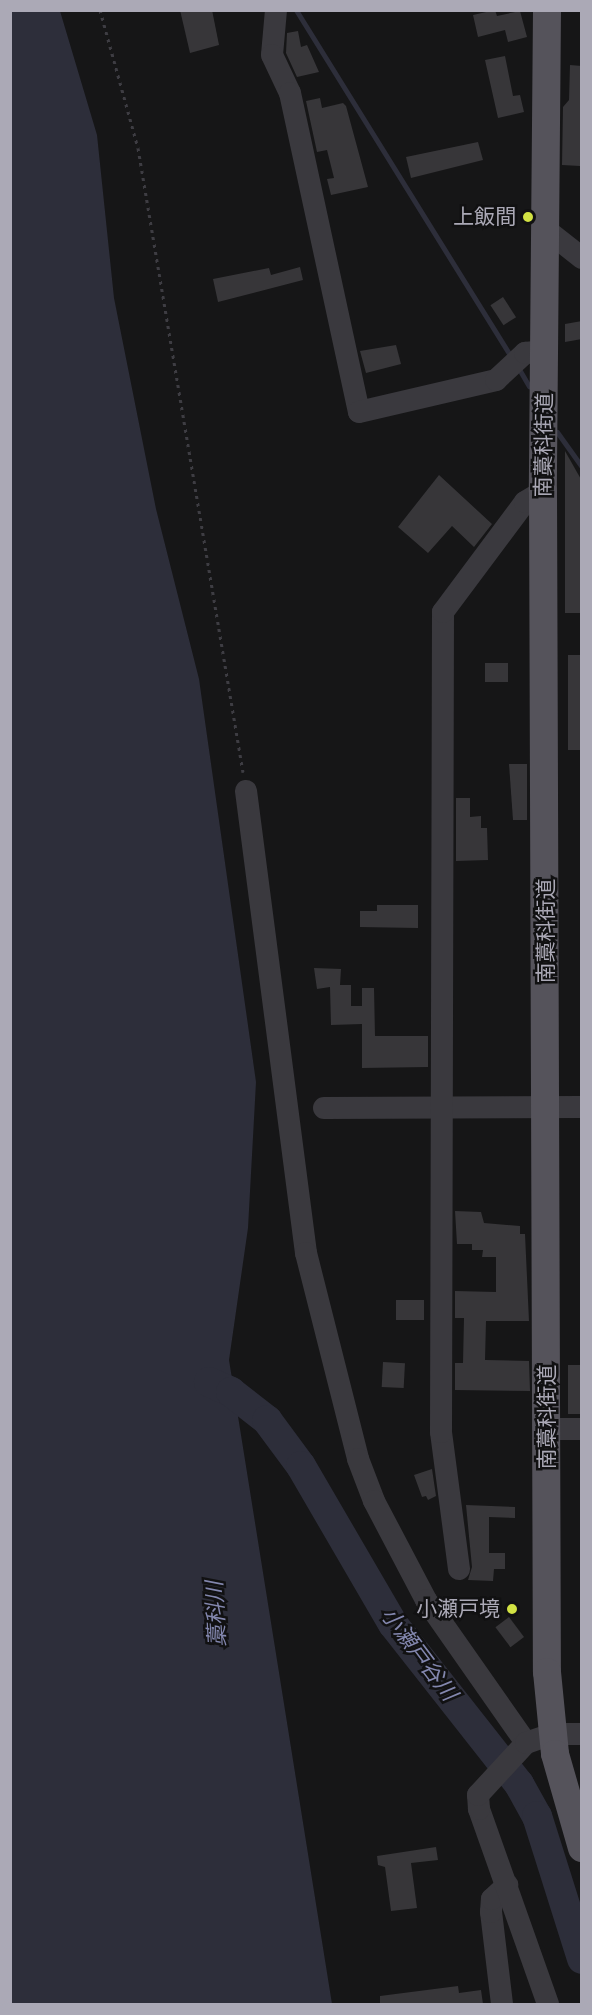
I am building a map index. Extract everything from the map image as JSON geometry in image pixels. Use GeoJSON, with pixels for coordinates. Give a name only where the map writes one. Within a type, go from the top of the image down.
{"type":"FeatureCollection","features":[{"type":"Feature","properties":{"kind":"main road","name":"南藁科街道"},"geometry":{"type":"LineString","coordinates":[[547,10],[543,491],[547,1671],[539,1738],[582,1848]]}},
{"type":"Feature","properties":{"kind":"street"},"geometry":{"type":"LineString","coordinates":[[276,10],[272,55],[293,105],[359,412],[496,380],[525,353],[545,351]]}},
{"type":"Feature","properties":{"kind":"street"},"geometry":{"type":"LineString","coordinates":[[544,229],[582,258]]}},
{"type":"Feature","properties":{"kind":"street"},"geometry":{"type":"LineString","coordinates":[[459,1569],[441,1432],[443,612],[525,502],[543,491]]}},
{"type":"Feature","properties":{"kind":"street"},"geometry":{"type":"LineString","coordinates":[[246,791],[306,1253],[358,1459],[374,1501],[426,1600],[539,1738]]}},
{"type":"Feature","properties":{"kind":"street"},"geometry":{"type":"LineString","coordinates":[[324,1108],[582,1107]]}},
{"type":"Feature","properties":{"kind":"street"},"geometry":{"type":"LineString","coordinates":[[547,1429],[582,1429]]}},
{"type":"Feature","properties":{"kind":"street"},"geometry":{"type":"LineString","coordinates":[[548,2004],[479,1809],[478,1796],[486,1785],[539,1738],[582,1734]]}},
{"type":"Feature","properties":{"kind":"street"},"geometry":{"type":"LineString","coordinates":[[502,2004],[490,1912],[492,1899],[507,1885]]}},
{"type":"Feature","properties":{"kind":"path"},"geometry":{"type":"LineString","coordinates":[[100,10],[138,148],[246,791]]}},
{"type":"Feature","properties":{"kind":"water","name":"藁科川"},"geometry":{"type":"Polygon","coordinates":[[[10,11],[60,11],[97,135],[114,298],[156,509],[199,679],[256,1082],[248,1228],[229,1360],[332,2004],[11,2004],[10,11]]]}},
{"type":"Feature","properties":{"kind":"building"},"geometry":{"type":"Polygon","coordinates":[[[180,10],[212,10],[219,45],[190,53],[180,10]]]}},
{"type":"Feature","properties":{"kind":"building"},"geometry":{"type":"Polygon","coordinates":[[[495,10],[497,16],[520,11],[527,37],[508,42],[505,30],[478,37],[473,15],[495,10]]]}},
{"type":"Feature","properties":{"kind":"building"},"geometry":{"type":"Polygon","coordinates":[[[298,31],[301,47],[307,45],[319,72],[297,77],[286,53],[287,33],[298,31]]]}},
{"type":"Feature","properties":{"kind":"building"},"geometry":{"type":"Polygon","coordinates":[[[505,56],[513,96],[520,95],[524,112],[498,118],[485,60],[505,56]]]}},
{"type":"Feature","properties":{"kind":"building"},"geometry":{"type":"Polygon","coordinates":[[[570,65],[582,66],[580,166],[562,165],[563,107],[569,100],[570,65]]]}},
{"type":"Feature","properties":{"kind":"building"},"geometry":{"type":"Polygon","coordinates":[[[320,98],[322,108],[343,103],[346,106],[368,187],[331,195],[327,179],[334,178],[327,150],[317,152],[306,101],[320,98]]]}},
{"type":"Feature","properties":{"kind":"building"},"geometry":{"type":"Polygon","coordinates":[[[478,142],[483,160],[411,178],[406,157],[478,142]]]}},
{"type":"Feature","properties":{"kind":"building"},"geometry":{"type":"Polygon","coordinates":[[[300,267],[303,280],[218,302],[213,279],[269,268],[271,275],[300,267]]]}},
{"type":"Feature","properties":{"kind":"building"},"geometry":{"type":"Polygon","coordinates":[[[503,297],[516,317],[503,325],[490,305],[503,297]]]}},
{"type":"Feature","properties":{"kind":"building"},"geometry":{"type":"Polygon","coordinates":[[[582,321],[582,339],[565,342],[565,324],[582,321]]]}},
{"type":"Feature","properties":{"kind":"building"},"geometry":{"type":"Polygon","coordinates":[[[396,345],[401,364],[366,373],[360,351],[396,345]]]}},
{"type":"Feature","properties":{"kind":"building"},"geometry":{"type":"Polygon","coordinates":[[[565,451],[582,481],[582,613],[565,613],[565,451]]]}},
{"type":"Feature","properties":{"kind":"building"},"geometry":{"type":"Polygon","coordinates":[[[439,475],[492,524],[474,547],[452,526],[428,553],[398,527],[439,475]]]}},
{"type":"Feature","properties":{"kind":"building"},"geometry":{"type":"Polygon","coordinates":[[[568,655],[582,655],[582,750],[568,750],[568,655]]]}},
{"type":"Feature","properties":{"kind":"building"},"geometry":{"type":"Polygon","coordinates":[[[485,663],[508,663],[508,682],[485,682],[485,663]]]}},
{"type":"Feature","properties":{"kind":"building"},"geometry":{"type":"Polygon","coordinates":[[[509,764],[527,764],[527,820],[513,820],[509,764]]]}},
{"type":"Feature","properties":{"kind":"building"},"geometry":{"type":"Polygon","coordinates":[[[456,798],[470,798],[470,817],[481,816],[481,828],[487,828],[488,860],[456,861],[456,798]]]}},
{"type":"Feature","properties":{"kind":"building"},"geometry":{"type":"Polygon","coordinates":[[[377,905],[418,905],[418,928],[360,927],[360,911],[377,911],[377,905]]]}},
{"type":"Feature","properties":{"kind":"building"},"geometry":{"type":"Polygon","coordinates":[[[314,968],[341,969],[340,985],[351,985],[351,1006],[362,1006],[362,988],[374,988],[375,1036],[428,1036],[428,1067],[362,1068],[362,1024],[331,1025],[330,987],[317,989],[314,968]]]}},
{"type":"Feature","properties":{"kind":"building"},"geometry":{"type":"Polygon","coordinates":[[[455,1211],[481,1212],[484,1223],[520,1226],[520,1234],[525,1234],[529,1321],[486,1321],[485,1360],[529,1361],[530,1391],[455,1390],[455,1363],[463,1363],[464,1318],[455,1318],[455,1291],[496,1292],[496,1257],[482,1257],[483,1250],[472,1250],[472,1244],[457,1244],[455,1211]]]}},
{"type":"Feature","properties":{"kind":"building"},"geometry":{"type":"Polygon","coordinates":[[[396,1300],[424,1300],[424,1320],[396,1320],[396,1300]]]}},
{"type":"Feature","properties":{"kind":"building"},"geometry":{"type":"Polygon","coordinates":[[[383,1362],[405,1363],[404,1388],[382,1387],[383,1362]]]}},
{"type":"Feature","properties":{"kind":"building"},"geometry":{"type":"Polygon","coordinates":[[[568,1365],[582,1365],[582,1414],[568,1414],[568,1365]]]}},
{"type":"Feature","properties":{"kind":"building"},"geometry":{"type":"Polygon","coordinates":[[[432,1469],[436,1496],[428,1500],[426,1496],[422,1497],[414,1475],[432,1469]]]}},
{"type":"Feature","properties":{"kind":"building"},"geometry":{"type":"Polygon","coordinates":[[[466,1505],[515,1507],[515,1518],[489,1517],[489,1553],[505,1553],[505,1569],[494,1569],[493,1581],[468,1580],[472,1567],[466,1505]]]}},
{"type":"Feature","properties":{"kind":"building"},"geometry":{"type":"Polygon","coordinates":[[[509,1617],[524,1637],[510,1647],[495,1627],[509,1617]]]}},
{"type":"Feature","properties":{"kind":"building"},"geometry":{"type":"Polygon","coordinates":[[[436,1847],[438,1860],[411,1863],[417,1908],[391,1911],[385,1867],[378,1865],[377,1856],[436,1847]]]}},
{"type":"Feature","properties":{"kind":"building"},"geometry":{"type":"Polygon","coordinates":[[[458,1986],[459,1993],[481,1990],[483,2004],[380,2004],[380,1996],[458,1986]]]}},
{"type":"Feature","properties":{"kind":"waterway"},"geometry":{"type":"LineString","coordinates":[[296,10],[511,357]]}},
{"type":"Feature","properties":{"kind":"waterway"},"geometry":{"type":"LineString","coordinates":[[519,369],[529,386]]}},
{"type":"Feature","properties":{"kind":"waterway"},"geometry":{"type":"LineString","coordinates":[[557,432],[582,467]]}},
{"type":"Feature","properties":{"kind":"waterway","name":"小瀬戸谷川"},"geometry":{"type":"LineString","coordinates":[[209,1382],[231,1392],[267,1420],[301,1466],[393,1624],[519,1784],[537,1816],[582,1959]]}},
{"type":"Feature","properties":{"kind":"place","name":"上飯間"},"geometry":{"type":"Point","coordinates":[528,217]}},
{"type":"Feature","properties":{"kind":"place","name":"小瀬戸境"},"geometry":{"type":"Point","coordinates":[512,1609]}}]}
